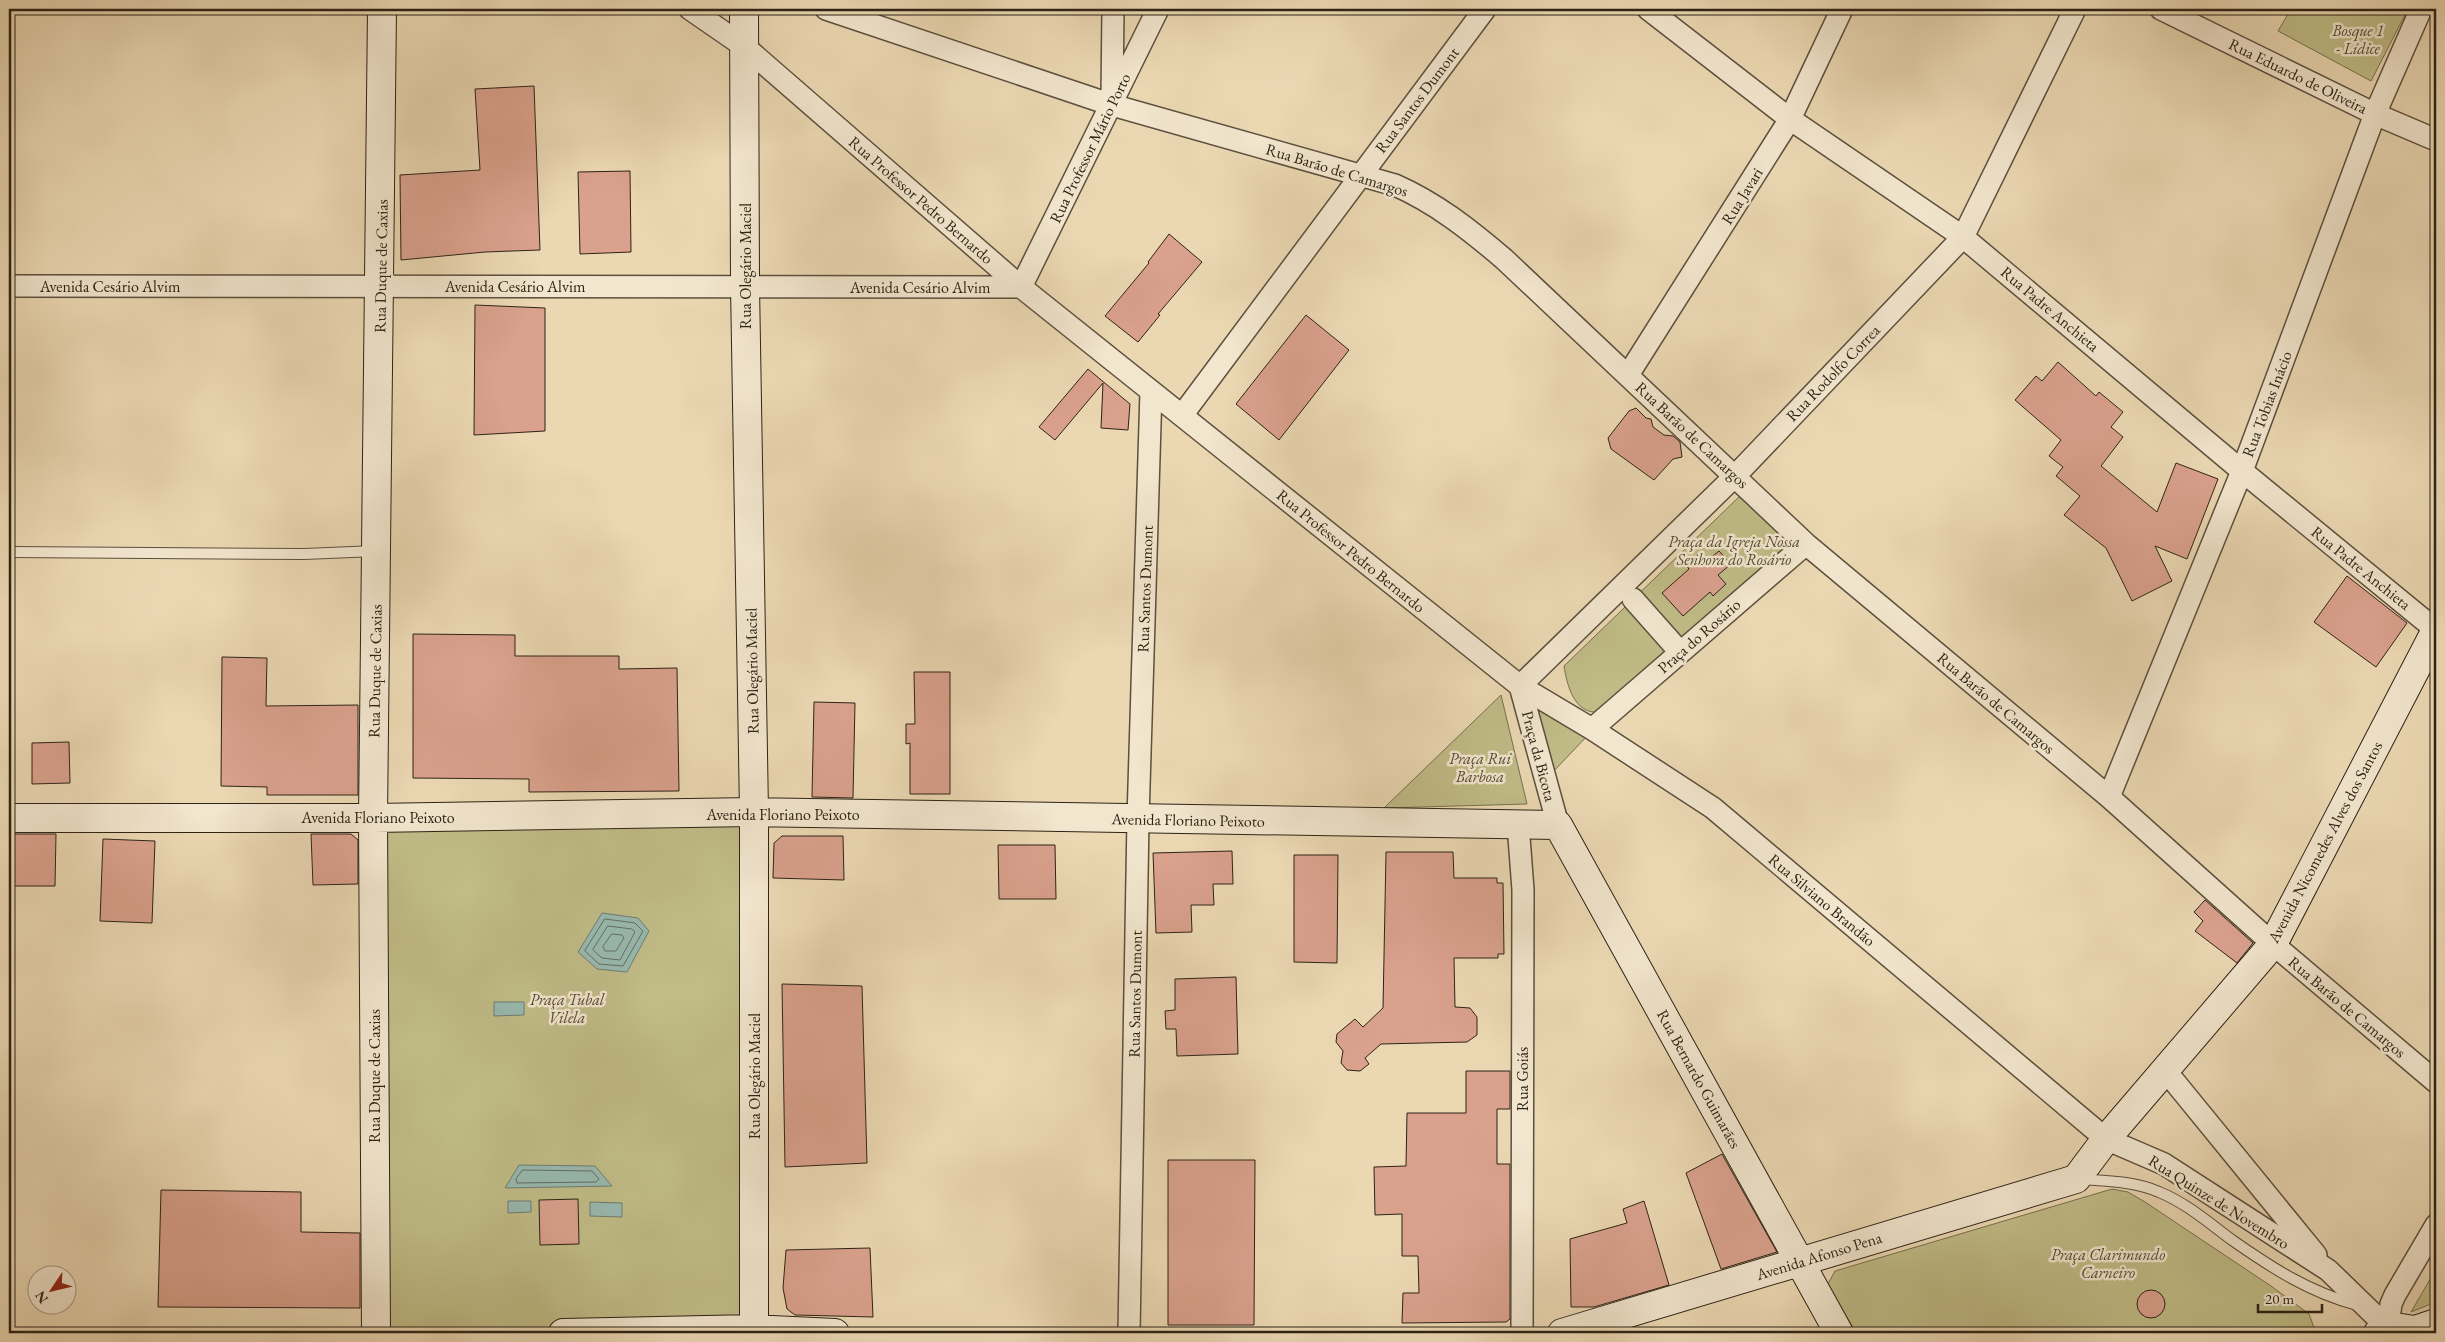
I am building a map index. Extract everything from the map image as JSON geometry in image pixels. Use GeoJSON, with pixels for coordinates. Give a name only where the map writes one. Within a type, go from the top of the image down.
{"type":"FeatureCollection","features":[{"type":"Feature","properties":{"kind":"street","name":"Rua Duque de Caxias"},"geometry":{"type":"LineString","coordinates":[[376,1333],[373,818],[381,286],[382,9]]}},
{"type":"Feature","properties":{"kind":"street","name":"Rua Professor Pedro Bernardo"},"geometry":{"type":"LineString","coordinates":[[690,9],[745,47],[1020,287],[1151,391]]}},
{"type":"Feature","properties":{"kind":"street","name":"Rua Olegário Maciel"},"geometry":{"type":"LineString","coordinates":[[744,9],[745,286],[754,812],[754,1331]]}},
{"type":"Feature","properties":{"kind":"street","name":"Rua Barão de Camargos"},"geometry":{"type":"LineString","coordinates":[[826,9],[1112,105],[1395,185],[1420,196],[1462,223],[1504,259],[1806,544],[2109,797],[2273,944],[2436,1082]]}},
{"type":"Feature","properties":{"kind":"street"},"geometry":{"type":"LineString","coordinates":[[1112,105],[1113,9]]}},
{"type":"Feature","properties":{"kind":"street","name":"Rua Professor Mário Porto"},"geometry":{"type":"LineString","coordinates":[[1020,287],[1158,9]]}},
{"type":"Feature","properties":{"kind":"street","name":"Rua Santos Dumont"},"geometry":{"type":"LineString","coordinates":[[1182,414],[1485,9]]}},
{"type":"Feature","properties":{"kind":"street","name":"Rua Padre Anchieta"},"geometry":{"type":"LineString","coordinates":[[1648,9],[1790,119],[1963,237],[2242,471],[2436,630]]}},
{"type":"Feature","properties":{"kind":"street","name":"Rua Javari"},"geometry":{"type":"LineString","coordinates":[[1628,375],[1790,119],[1842,9]]}},
{"type":"Feature","properties":{"kind":"street","name":"Rua Rodolfo Correa"},"geometry":{"type":"LineString","coordinates":[[1520,686],[1736,476],[1963,237],[2075,9]]}},
{"type":"Feature","properties":{"kind":"street","name":"Rua Eduardo de Oliveira"},"geometry":{"type":"LineString","coordinates":[[2161,9],[2376,114],[2436,140]]}},
{"type":"Feature","properties":{"kind":"street","name":"Rua Tobias Inácio"},"geometry":{"type":"LineString","coordinates":[[2109,797],[2242,471],[2376,114],[2421,9]]}},
{"type":"Feature","properties":{"kind":"street","name":"Avenida Cesário Alvim"},"geometry":{"type":"LineString","coordinates":[[9,286],[1020,287]]}},
{"type":"Feature","properties":{"kind":"street"},"geometry":{"type":"LineString","coordinates":[[1151,391],[1182,414]]}},
{"type":"Feature","properties":{"kind":"street","name":"Rua Santos Dumont"},"geometry":{"type":"LineString","coordinates":[[1129,1333],[1138,819],[1151,391]]}},
{"type":"Feature","properties":{"kind":"street","name":"Rua Professor Pedro Bernardo"},"geometry":{"type":"LineString","coordinates":[[1182,414],[1520,686]]}},
{"type":"Feature","properties":{"kind":"street","name":"Praça do Rosário"},"geometry":{"type":"LineString","coordinates":[[1592,728],[1806,544]]}},
{"type":"Feature","properties":{"kind":"street"},"geometry":{"type":"LineString","coordinates":[[1633,598],[1680,652]]}},
{"type":"Feature","properties":{"kind":"street","name":"Avenida Nicomedes Alves dos Santos"},"geometry":{"type":"LineString","coordinates":[[2076,1178],[2106,1139],[2273,944],[2436,630]]}},
{"type":"Feature","properties":{"kind":"street","name":"Rua Silviano Brandão"},"geometry":{"type":"LineString","coordinates":[[1520,686],[1592,728],[1713,808],[2106,1139]]}},
{"type":"Feature","properties":{"kind":"street","name":"Praça da Bicota"},"geometry":{"type":"LineString","coordinates":[[1520,686],[1558,825]]}},
{"type":"Feature","properties":{"kind":"street","name":"Avenida Floriano Peixoto"},"geometry":{"type":"LineString","coordinates":[[9,818],[373,818],[754,812],[1558,825]]}},
{"type":"Feature","properties":{"kind":"street","name":"Rua Goiás"},"geometry":{"type":"LineString","coordinates":[[1518,824],[1523,890],[1522,1333]]}},
{"type":"Feature","properties":{"kind":"street","name":"Rua Bernardo Guimarães"},"geometry":{"type":"LineString","coordinates":[[1558,825],[1839,1333]]}},
{"type":"Feature","properties":{"kind":"street","name":"Rua Quinze de Novembro"},"geometry":{"type":"LineString","coordinates":[[2165,1070],[2328,1270],[2386,1331]]}},
{"type":"Feature","properties":{"kind":"street","name":"Rua Quinze de Novembro"},"geometry":{"type":"LineString","coordinates":[[2106,1139],[2164,1164],[2328,1270]]}},
{"type":"Feature","properties":{"kind":"street","name":"Avenida Afonso Pena"},"geometry":{"type":"LineString","coordinates":[[1562,1333],[2076,1178]]}},
{"type":"Feature","properties":{"kind":"street"},"geometry":{"type":"LineString","coordinates":[[2436,1225],[2395,1295],[2391,1304],[2386,1331],[2414,1330],[2436,1322]]}},
{"type":"Feature","properties":{"kind":"street"},"geometry":{"type":"LineString","coordinates":[[563,1333],[754,1331],[835,1333]]}},
{"type":"Feature","properties":{"kind":"lane"},"geometry":{"type":"LineString","coordinates":[[9,552],[304,554],[377,551]]}},
{"type":"Feature","properties":{"kind":"lane"},"geometry":{"type":"LineString","coordinates":[[2076,1178],[2143,1186],[2158,1191],[2183,1204],[2283,1275],[2310,1289],[2365,1307]]}},
{"type":"Feature","properties":{"kind":"green space","name":"Bosque 1 - Lídice"},"geometry":{"type":"Polygon","coordinates":[[[2291,9],[2408,9],[2371,81],[2278,31],[2291,9]]]}},
{"type":"Feature","properties":{"kind":"green space","name":"Praça da Igreja Nossa Senhora do Rosário"},"geometry":{"type":"Polygon","coordinates":[[[1743,493],[1794,544],[1600,712],[1591,712],[1584,709],[1573,697],[1567,682],[1564,666],[1743,493]]]}},
{"type":"Feature","properties":{"kind":"green space","name":"Praça Rui Barbosa"},"geometry":{"type":"Polygon","coordinates":[[[1501,695],[1527,804],[1384,808],[1501,695]]]}},
{"type":"Feature","properties":{"kind":"green space"},"geometry":{"type":"Polygon","coordinates":[[[1532,701],[1589,734],[1552,773],[1532,701]]]}},
{"type":"Feature","properties":{"kind":"green space","name":"Praça Tubal Vilela"},"geometry":{"type":"Polygon","coordinates":[[[763,812],[754,1329],[563,1333],[376,1333],[373,818],[763,812]]]}},
{"type":"Feature","properties":{"kind":"green space","name":"Praça Clarimundo Carneiro"},"geometry":{"type":"Polygon","coordinates":[[[2112,1189],[2128,1192],[2145,1202],[2271,1286],[2309,1314],[2316,1333],[1856,1333],[1828,1284],[1835,1271],[2112,1189]]]}},
{"type":"Feature","properties":{"kind":"green space"},"geometry":{"type":"Polygon","coordinates":[[[2436,1269],[2436,1302],[2411,1312],[2436,1269]]]}},
{"type":"Feature","properties":{"kind":"water"},"geometry":{"type":"Polygon","coordinates":[[[602,913],[638,918],[649,931],[627,972],[597,969],[578,952],[602,913]]]}},
{"type":"Feature","properties":{"kind":"water"},"geometry":{"type":"Polygon","coordinates":[[[494,1002],[524,1002],[524,1015],[494,1016],[494,1002]]]}},
{"type":"Feature","properties":{"kind":"water"},"geometry":{"type":"Polygon","coordinates":[[[519,1165],[595,1166],[612,1186],[505,1188],[519,1165]]]}},
{"type":"Feature","properties":{"kind":"water"},"geometry":{"type":"Polygon","coordinates":[[[508,1201],[531,1201],[531,1212],[508,1213],[508,1201]]]}},
{"type":"Feature","properties":{"kind":"water"},"geometry":{"type":"Polygon","coordinates":[[[590,1202],[622,1203],[622,1217],[590,1216],[590,1202]]]}},
{"type":"Feature","properties":{"kind":"building"},"geometry":{"type":"Polygon","coordinates":[[[534,86],[540,250],[485,252],[401,260],[400,175],[480,170],[475,89],[534,86]]]}},
{"type":"Feature","properties":{"kind":"building"},"geometry":{"type":"Polygon","coordinates":[[[630,171],[631,252],[580,254],[578,172],[630,171]]]}},
{"type":"Feature","properties":{"kind":"building"},"geometry":{"type":"Polygon","coordinates":[[[1169,234],[1202,262],[1158,314],[1160,315],[1138,342],[1105,316],[1149,263],[1169,234]]]}},
{"type":"Feature","properties":{"kind":"building"},"geometry":{"type":"Polygon","coordinates":[[[475,305],[545,308],[545,431],[474,435],[475,305]]]}},
{"type":"Feature","properties":{"kind":"building"},"geometry":{"type":"Polygon","coordinates":[[[1306,315],[1349,350],[1279,440],[1236,404],[1306,315]]]}},
{"type":"Feature","properties":{"kind":"building"},"geometry":{"type":"Polygon","coordinates":[[[2058,362],[2096,396],[2099,392],[2123,412],[2111,427],[2123,437],[2101,466],[2157,512],[2176,463],[2218,479],[2187,559],[2155,546],[2172,581],[2132,601],[2106,548],[2064,515],[2080,496],[2056,476],[2063,467],[2049,456],[2061,440],[2015,400],[2036,376],[2042,381],[2058,362]]]}},
{"type":"Feature","properties":{"kind":"building"},"geometry":{"type":"Polygon","coordinates":[[[1088,369],[1130,404],[1128,430],[1101,428],[1103,383],[1055,440],[1039,427],[1088,369]]]}},
{"type":"Feature","properties":{"kind":"building"},"geometry":{"type":"Polygon","coordinates":[[[1636,408],[1646,418],[1651,419],[1653,427],[1664,435],[1673,436],[1680,442],[1682,457],[1673,459],[1654,480],[1611,449],[1608,438],[1629,411],[1636,408]]]}},
{"type":"Feature","properties":{"kind":"building"},"geometry":{"type":"Polygon","coordinates":[[[1719,551],[1731,564],[1718,575],[1726,584],[1713,596],[1710,592],[1683,616],[1662,593],[1689,569],[1686,565],[1699,554],[1707,561],[1719,551]]]}},
{"type":"Feature","properties":{"kind":"building"},"geometry":{"type":"Polygon","coordinates":[[[2347,576],[2407,623],[2376,667],[2314,622],[2347,576]]]}},
{"type":"Feature","properties":{"kind":"building"},"geometry":{"type":"Polygon","coordinates":[[[413,634],[515,635],[515,656],[619,656],[619,669],[677,668],[679,791],[529,792],[529,779],[413,778],[413,634]]]}},
{"type":"Feature","properties":{"kind":"building"},"geometry":{"type":"Polygon","coordinates":[[[222,657],[267,658],[266,706],[358,705],[358,795],[267,795],[267,787],[221,786],[222,657]]]}},
{"type":"Feature","properties":{"kind":"building"},"geometry":{"type":"Polygon","coordinates":[[[914,672],[950,672],[950,794],[910,794],[910,743],[906,744],[906,724],[915,724],[914,672]]]}},
{"type":"Feature","properties":{"kind":"building"},"geometry":{"type":"Polygon","coordinates":[[[814,702],[855,703],[853,798],[812,797],[814,702]]]}},
{"type":"Feature","properties":{"kind":"building"},"geometry":{"type":"Polygon","coordinates":[[[69,742],[70,783],[32,784],[32,743],[69,742]]]}},
{"type":"Feature","properties":{"kind":"building"},"geometry":{"type":"Polygon","coordinates":[[[9,834],[56,834],[55,886],[9,886],[9,834]]]}},
{"type":"Feature","properties":{"kind":"building"},"geometry":{"type":"Polygon","coordinates":[[[311,834],[351,834],[358,840],[358,884],[313,885],[311,834]]]}},
{"type":"Feature","properties":{"kind":"building"},"geometry":{"type":"Polygon","coordinates":[[[782,836],[843,836],[844,880],[773,878],[774,843],[782,836]]]}},
{"type":"Feature","properties":{"kind":"building"},"geometry":{"type":"Polygon","coordinates":[[[103,839],[155,841],[152,923],[100,921],[103,839]]]}},
{"type":"Feature","properties":{"kind":"building"},"geometry":{"type":"Polygon","coordinates":[[[998,845],[1055,845],[1056,899],[999,899],[998,845]]]}},
{"type":"Feature","properties":{"kind":"building"},"geometry":{"type":"Polygon","coordinates":[[[1232,851],[1233,884],[1213,884],[1214,905],[1191,905],[1192,932],[1156,933],[1153,853],[1232,851]]]}},
{"type":"Feature","properties":{"kind":"building"},"geometry":{"type":"Polygon","coordinates":[[[1386,852],[1453,852],[1454,878],[1497,878],[1497,883],[1503,883],[1504,954],[1498,954],[1498,958],[1454,958],[1455,1007],[1470,1008],[1477,1017],[1477,1035],[1467,1042],[1381,1044],[1365,1058],[1369,1064],[1360,1071],[1347,1070],[1341,1063],[1343,1051],[1336,1042],[1337,1034],[1355,1019],[1363,1027],[1383,1008],[1386,852]]]}},
{"type":"Feature","properties":{"kind":"building"},"geometry":{"type":"Polygon","coordinates":[[[1294,855],[1338,855],[1337,963],[1294,962],[1294,855]]]}},
{"type":"Feature","properties":{"kind":"building"},"geometry":{"type":"Polygon","coordinates":[[[2205,900],[2253,943],[2237,963],[2195,931],[2203,921],[2194,912],[2205,900]]]}},
{"type":"Feature","properties":{"kind":"building"},"geometry":{"type":"Polygon","coordinates":[[[1236,977],[1238,1054],[1177,1056],[1176,1029],[1166,1029],[1165,1011],[1175,1010],[1175,979],[1236,977]]]}},
{"type":"Feature","properties":{"kind":"building"},"geometry":{"type":"Polygon","coordinates":[[[782,984],[862,986],[867,1163],[785,1167],[782,984]]]}},
{"type":"Feature","properties":{"kind":"building"},"geometry":{"type":"Polygon","coordinates":[[[1466,1071],[1510,1071],[1510,1109],[1497,1109],[1497,1164],[1510,1164],[1510,1319],[1506,1322],[1402,1323],[1403,1293],[1419,1293],[1418,1256],[1402,1256],[1402,1214],[1375,1215],[1374,1167],[1406,1166],[1407,1113],[1466,1113],[1466,1071]]]}},
{"type":"Feature","properties":{"kind":"building"},"geometry":{"type":"Polygon","coordinates":[[[1722,1154],[1777,1252],[1721,1269],[1686,1173],[1722,1154]]]}},
{"type":"Feature","properties":{"kind":"building"},"geometry":{"type":"Polygon","coordinates":[[[1168,1160],[1255,1160],[1254,1325],[1168,1325],[1168,1160]]]}},
{"type":"Feature","properties":{"kind":"building"},"geometry":{"type":"Polygon","coordinates":[[[161,1190],[301,1192],[301,1232],[360,1233],[360,1308],[158,1307],[161,1190]]]}},
{"type":"Feature","properties":{"kind":"building"},"geometry":{"type":"Polygon","coordinates":[[[578,1199],[579,1244],[540,1245],[539,1200],[578,1199]]]}},
{"type":"Feature","properties":{"kind":"building"},"geometry":{"type":"Polygon","coordinates":[[[1644,1201],[1669,1285],[1594,1307],[1571,1307],[1570,1239],[1627,1223],[1623,1209],[1644,1201]]]}},
{"type":"Feature","properties":{"kind":"building"},"geometry":{"type":"Polygon","coordinates":[[[870,1248],[873,1317],[795,1315],[787,1309],[783,1288],[786,1250],[870,1248]]]}},
{"type":"Feature","properties":{"kind":"building"},"geometry":{"type":"Polygon","coordinates":[[[2151,1290],[2161,1294],[2165,1304],[2161,1314],[2151,1318],[2141,1314],[2137,1304],[2141,1294],[2151,1290]]]}}]}
